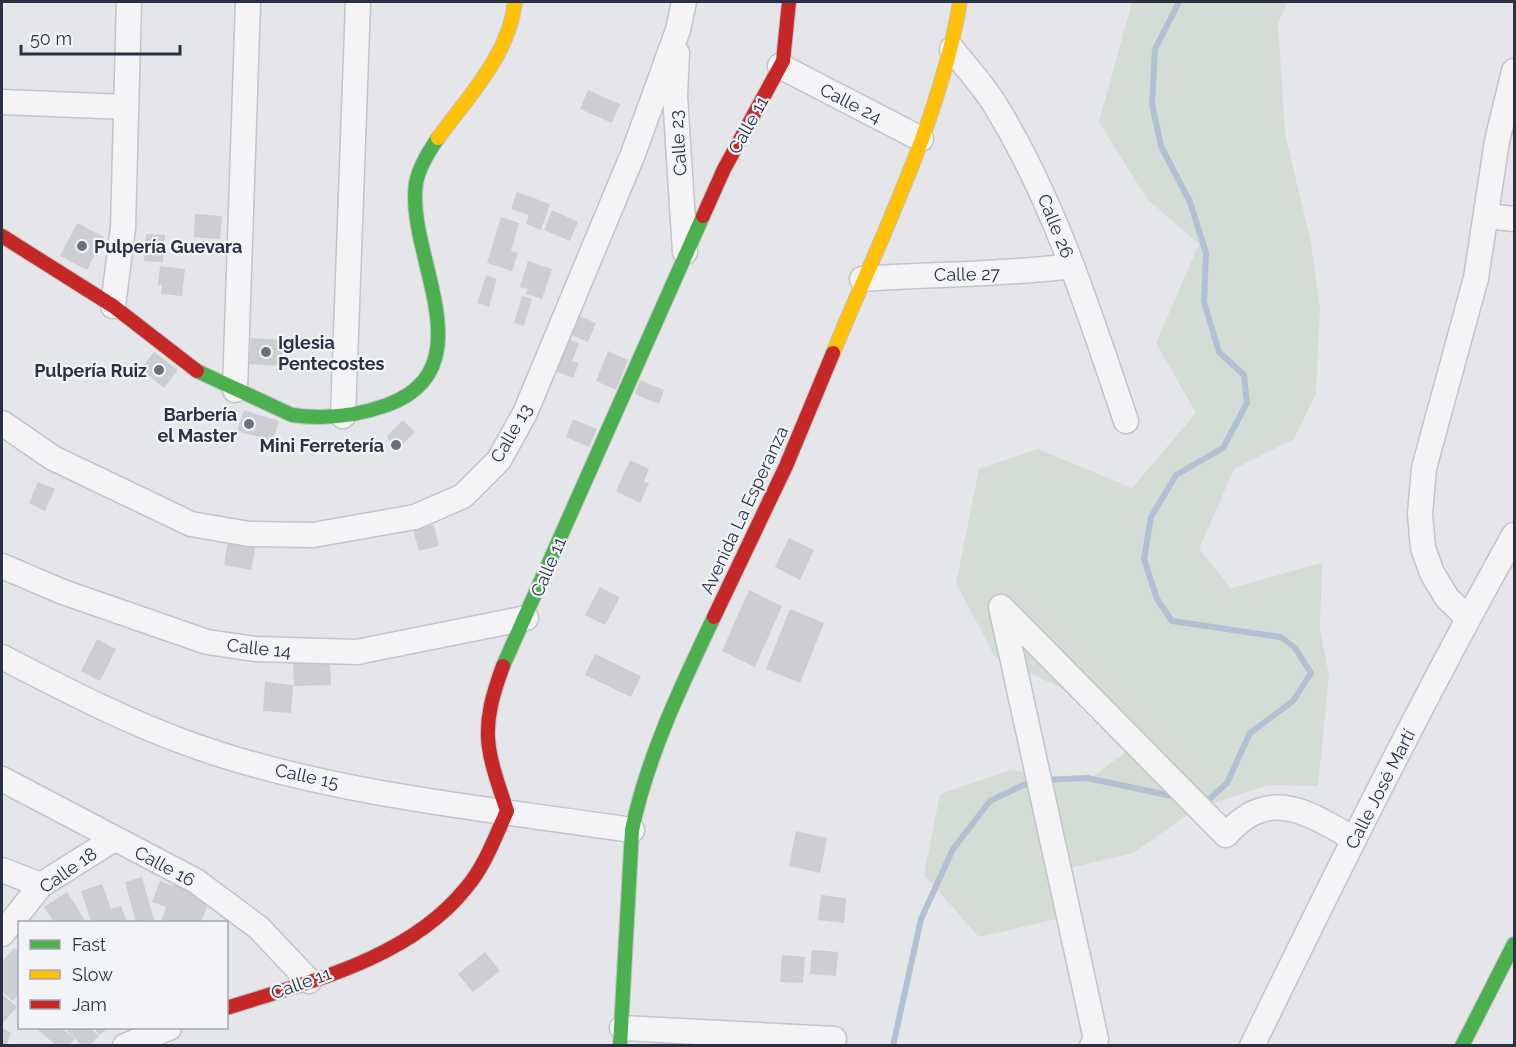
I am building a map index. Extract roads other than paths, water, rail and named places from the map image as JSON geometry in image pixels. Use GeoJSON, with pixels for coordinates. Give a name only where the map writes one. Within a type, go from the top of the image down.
{"type":"FeatureCollection","features":[{"type":"Feature","properties":{"kind":"street"},"geometry":{"type":"LineString","coordinates":[[113,306],[123,228],[129,2]]}},
{"type":"Feature","properties":{"kind":"street"},"geometry":{"type":"LineString","coordinates":[[235,390],[248,2]]}},
{"type":"Feature","properties":{"kind":"street"},"geometry":{"type":"LineString","coordinates":[[343,416],[358,2]]}},
{"type":"Feature","properties":{"kind":"street"},"geometry":{"type":"LineString","coordinates":[[2,236],[113,306],[190,368],[292,415],[307,418],[365,413],[414,393],[423,385],[435,359],[439,337],[439,313],[416,220],[416,181],[428,153],[493,62],[514,14],[515,2]]}},
{"type":"Feature","properties":{"kind":"street","name":"Calle 13"},"geometry":{"type":"LineString","coordinates":[[2,423],[53,458],[191,524],[249,534],[313,535],[415,517],[463,496],[499,460],[525,413],[633,154],[678,30],[684,2]]}},
{"type":"Feature","properties":{"kind":"street","name":"Calle 11"},"geometry":{"type":"LineString","coordinates":[[228,1007],[309,981],[396,945],[426,928],[467,888],[507,811],[488,753],[487,725],[491,698],[506,657],[526,618],[724,169],[783,61],[789,2]]}},
{"type":"Feature","properties":{"kind":"street","name":"Avenida La Esperanza"},"geometry":{"type":"LineString","coordinates":[[621,1037],[632,830],[639,796],[692,663],[786,466],[921,139],[952,49],[960,2]]}},
{"type":"Feature","properties":{"kind":"street","name":"Calle 23"},"geometry":{"type":"LineString","coordinates":[[678,30],[675,96],[685,256]]}},
{"type":"Feature","properties":{"kind":"street","name":"Calle 26"},"geometry":{"type":"LineString","coordinates":[[952,49],[993,102],[1038,183],[1059,229],[1126,421]]}},
{"type":"Feature","properties":{"kind":"street","name":"Calle 24"},"geometry":{"type":"LineString","coordinates":[[780,66],[921,139]]}},
{"type":"Feature","properties":{"kind":"street"},"geometry":{"type":"LineString","coordinates":[[1468,618],[1447,598],[1432,573],[1423,548],[1420,514],[1424,468],[1476,278],[1497,141],[1515,70]]}},
{"type":"Feature","properties":{"kind":"street"},"geometry":{"type":"LineString","coordinates":[[2,102],[126,107]]}},
{"type":"Feature","properties":{"kind":"street"},"geometry":{"type":"LineString","coordinates":[[1486,216],[1515,219]]}},
{"type":"Feature","properties":{"kind":"street","name":"Calle 27"},"geometry":{"type":"LineString","coordinates":[[862,279],[939,274],[1012,274],[1072,266]]}},
{"type":"Feature","properties":{"kind":"street","name":"Calle José Martí"},"geometry":{"type":"LineString","coordinates":[[1252,1046],[1354,839],[1468,618],[1515,535]]}},
{"type":"Feature","properties":{"kind":"street","name":"Calle 14"},"geometry":{"type":"LineString","coordinates":[[2,566],[63,592],[207,642],[255,650],[357,652],[526,618]]}},
{"type":"Feature","properties":{"kind":"street"},"geometry":{"type":"LineString","coordinates":[[1092,1046],[1096,1039],[1001,607],[1226,835],[1240,819],[1266,808],[1286,806],[1311,814],[1354,839]]}},
{"type":"Feature","properties":{"kind":"street","name":"Calle 15"},"geometry":{"type":"LineString","coordinates":[[2,657],[65,690],[195,746],[285,773],[438,802],[632,830]]}},
{"type":"Feature","properties":{"kind":"street","name":"Calle 16"},"geometry":{"type":"LineString","coordinates":[[2,779],[196,881],[259,928],[309,981]]}},
{"type":"Feature","properties":{"kind":"street","name":"Calle 18"},"geometry":{"type":"LineString","coordinates":[[2,934],[40,885],[114,839]]}},
{"type":"Feature","properties":{"kind":"street"},"geometry":{"type":"LineString","coordinates":[[2,870],[40,885]]}},
{"type":"Feature","properties":{"kind":"street"},"geometry":{"type":"LineString","coordinates":[[1462,1046],[1515,944]]}},
{"type":"Feature","properties":{"kind":"street"},"geometry":{"type":"LineString","coordinates":[[124,1046],[166,1029]]}},
{"type":"Feature","properties":{"kind":"street"},"geometry":{"type":"LineString","coordinates":[[621,1037],[834,1039]]}},
{"type":"Feature","properties":{"kind":"waterway"},"geometry":{"type":"LineString","coordinates":[[1179,2],[1155,49],[1152,104],[1161,146],[1190,202],[1206,253],[1204,302],[1219,352],[1244,375],[1247,403],[1223,448],[1176,475],[1151,517],[1144,559],[1157,599],[1172,621],[1281,637],[1295,648],[1311,673],[1293,701],[1250,733],[1227,783],[1205,803],[1202,803]]}},
{"type":"Feature","properties":{"kind":"waterway"},"geometry":{"type":"LineString","coordinates":[[1045,780],[1087,778],[1177,797]]}},
{"type":"Feature","properties":{"kind":"waterway"},"geometry":{"type":"LineString","coordinates":[[893,1046],[921,919],[953,849],[990,801],[1032,781]]}},
{"type":"Feature","properties":{"kind":"place","name":"Pulpería Guevara"},"geometry":{"type":"Point","coordinates":[82,246]}},
{"type":"Feature","properties":{"kind":"place","name":"Iglesia Pentecostes"},"geometry":{"type":"Point","coordinates":[266,352]}},
{"type":"Feature","properties":{"kind":"place","name":"Pulpería Ruiz"},"geometry":{"type":"Point","coordinates":[159,370]}},
{"type":"Feature","properties":{"kind":"place","name":"Barbería el Master"},"geometry":{"type":"Point","coordinates":[249,424]}},
{"type":"Feature","properties":{"kind":"place","name":"Mini Ferretería"},"geometry":{"type":"Point","coordinates":[396,445]}}]}
